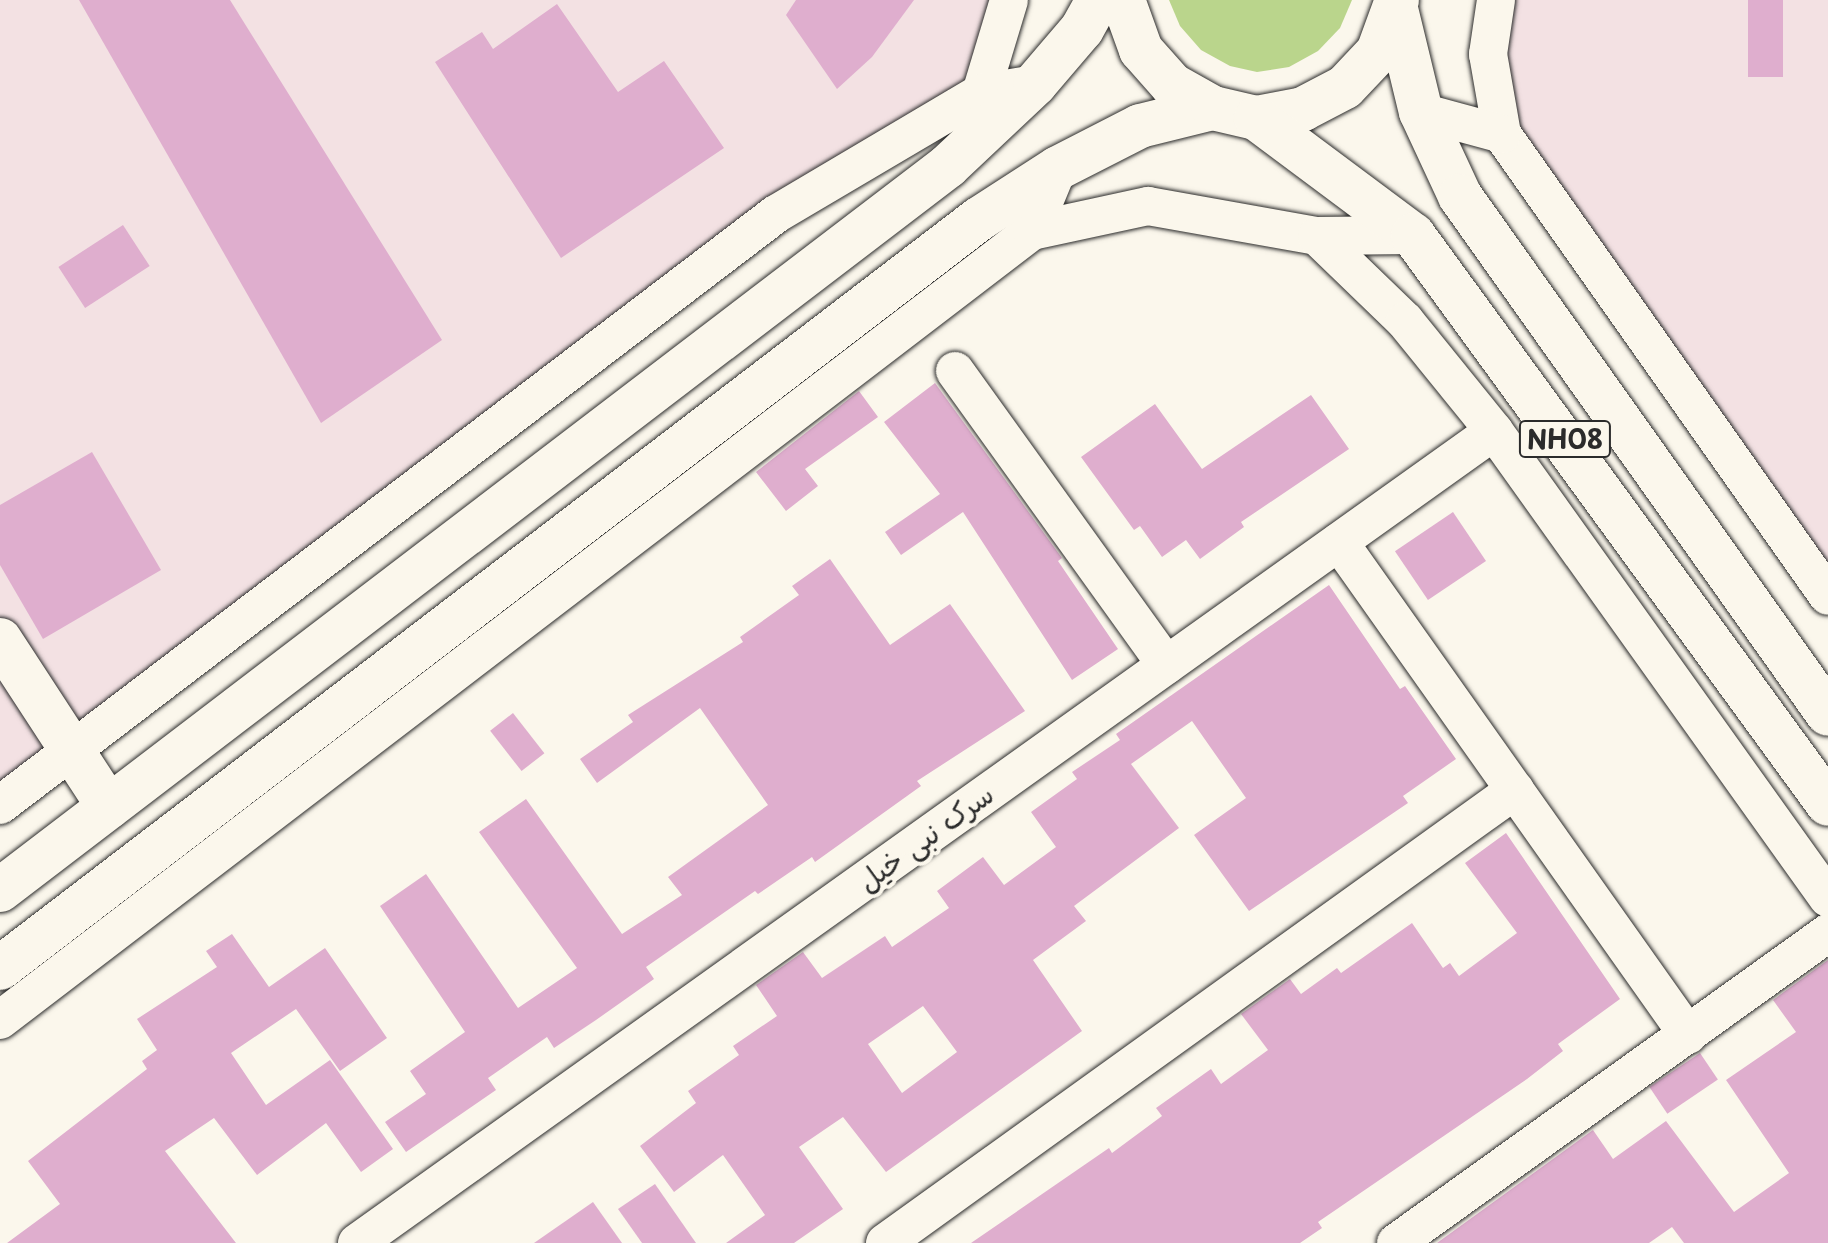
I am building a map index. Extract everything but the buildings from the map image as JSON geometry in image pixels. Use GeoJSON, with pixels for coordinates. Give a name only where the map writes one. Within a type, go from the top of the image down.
{"type":"FeatureCollection","features":[{"type":"Feature","properties":{"kind":"main road"},"geometry":{"type":"LineString","coordinates":[[0,890],[948,166],[1035,84],[1082,29],[1098,0]]}},
{"type":"Feature","properties":{"kind":"main road","name":"NH08"},"geometry":{"type":"LineString","coordinates":[[1123,0],[1141,50],[1172,85],[1213,108],[1256,118],[1413,235],[1828,804]]}},
{"type":"Feature","properties":{"kind":"main road","name":"NH08"},"geometry":{"type":"LineString","coordinates":[[1256,118],[1303,109],[1345,87],[1378,52],[1397,5]]}},
{"type":"Feature","properties":{"kind":"main road","name":"NH08"},"geometry":{"type":"LineString","coordinates":[[1397,5],[1421,112],[1460,196],[1507,268],[1828,714]]}},
{"type":"Feature","properties":{"kind":"main road"},"geometry":{"type":"LineString","coordinates":[[0,968],[979,219],[1058,168],[1140,126],[1213,108]]}},
{"type":"Feature","properties":{"kind":"main road"},"geometry":{"type":"LineString","coordinates":[[0,640],[109,807]]}},
{"type":"Feature","properties":{"kind":"street"},"geometry":{"type":"LineString","coordinates":[[981,93],[1009,0]]}},
{"type":"Feature","properties":{"kind":"street"},"geometry":{"type":"LineString","coordinates":[[1496,0],[1488,54],[1502,134],[1828,596]]}},
{"type":"Feature","properties":{"kind":"street"},"geometry":{"type":"LineString","coordinates":[[0,805],[776,214],[981,93],[1035,84]]}},
{"type":"Feature","properties":{"kind":"street"},"geometry":{"type":"LineString","coordinates":[[1421,112],[1502,134]]}},
{"type":"Feature","properties":{"kind":"street"},"geometry":{"type":"LineString","coordinates":[[1032,231],[1058,168]]}},
{"type":"Feature","properties":{"kind":"street"},"geometry":{"type":"LineString","coordinates":[[0,1020],[1032,231],[1148,206],[1317,236],[1413,235]]}},
{"type":"Feature","properties":{"kind":"street"},"geometry":{"type":"LineString","coordinates":[[1317,236],[1405,321],[1494,431],[1828,898]]}},
{"type":"Feature","properties":{"kind":"street"},"geometry":{"type":"LineString","coordinates":[[955,371],[1166,665]]}},
{"type":"Feature","properties":{"kind":"street","name":"سرک نبی خیل"},"geometry":{"type":"LineString","coordinates":[[357,1243],[1494,431]]}},
{"type":"Feature","properties":{"kind":"street"},"geometry":{"type":"LineString","coordinates":[[1339,542],[1688,1035]]}},
{"type":"Feature","properties":{"kind":"street"},"geometry":{"type":"LineString","coordinates":[[885,1243],[1515,790]]}},
{"type":"Feature","properties":{"kind":"street"},"geometry":{"type":"LineString","coordinates":[[1396,1243],[1828,933]]}},
{"type":"Feature","properties":{"kind":"shaded area"},"geometry":{"type":"Polygon","coordinates":[[[0,0],[1009,0],[981,93],[776,214],[0,805],[0,0]]]}},
{"type":"Feature","properties":{"kind":"shaded area"},"geometry":{"type":"Polygon","coordinates":[[[1496,0],[1828,0],[1828,596],[1502,134],[1496,0]]]}},
{"type":"Feature","properties":{"kind":"green space"},"geometry":{"type":"Polygon","coordinates":[[[1169,0],[1352,0],[1340,28],[1318,51],[1289,67],[1257,72],[1230,66],[1201,50],[1180,26],[1169,0]]]}}]}
